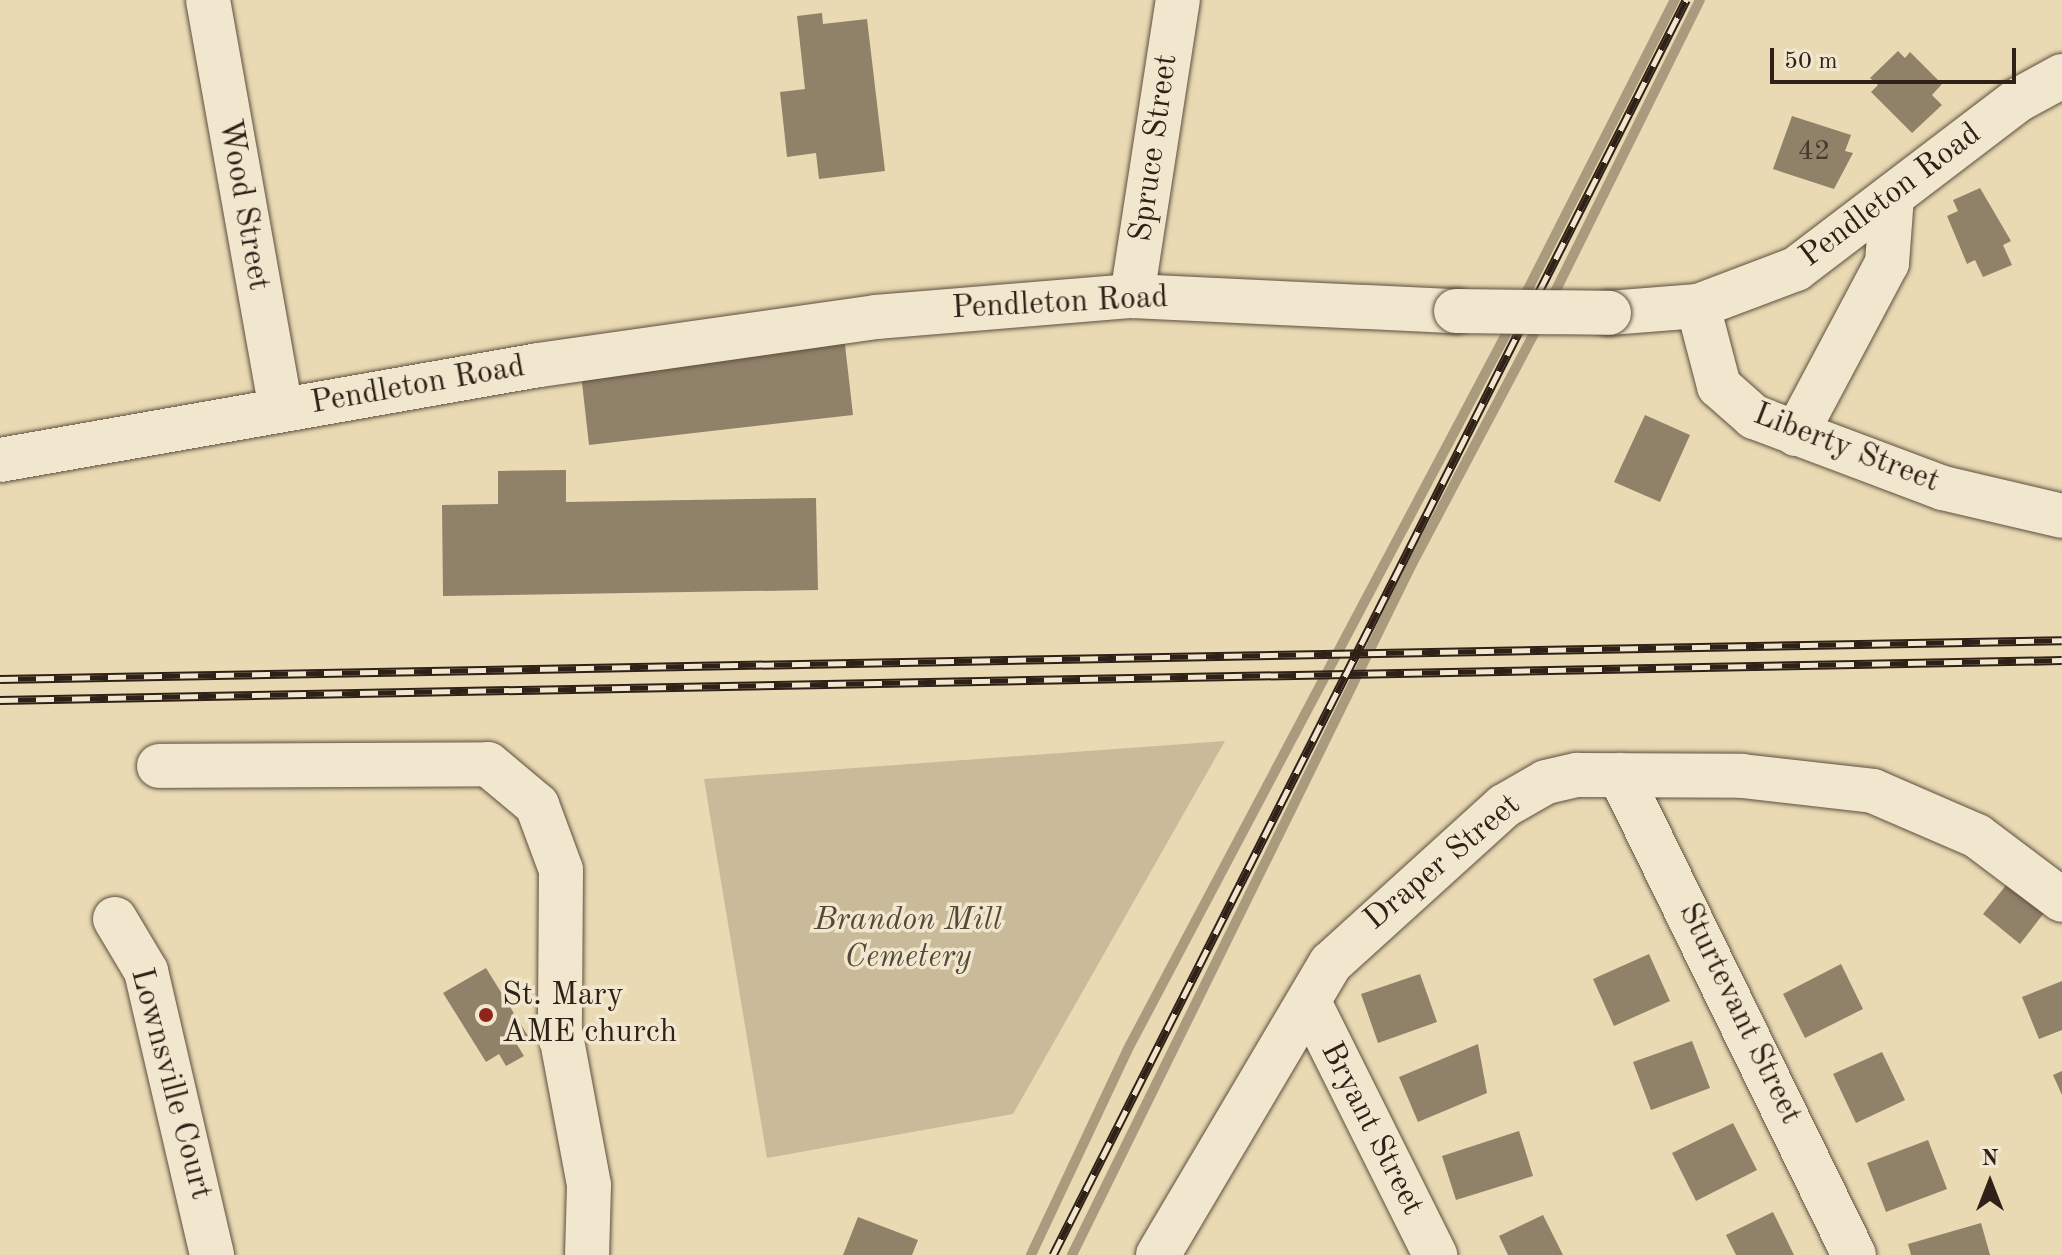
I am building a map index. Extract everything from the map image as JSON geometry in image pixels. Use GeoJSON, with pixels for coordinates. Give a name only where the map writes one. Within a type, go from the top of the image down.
{"type":"FeatureCollection","features":[{"type":"Feature","properties":{"kind":"street","name":"Wood Street"},"geometry":{"type":"LineString","coordinates":[[208,0],[281,409]]}},
{"type":"Feature","properties":{"kind":"street","name":"Spruce Street"},"geometry":{"type":"LineString","coordinates":[[1132,296],[1178,0]]}},
{"type":"Feature","properties":{"kind":"street","name":"Pendleton Road"},"geometry":{"type":"LineString","coordinates":[[0,460],[281,409],[876,317],[1132,296],[1456,311],[1609,313],[1698,306],[1796,269],[2018,100],[2062,76]]}},
{"type":"Feature","properties":{"kind":"street"},"geometry":{"type":"LineString","coordinates":[[1796,434],[1887,263],[1892,196]]}},
{"type":"Feature","properties":{"kind":"street","name":"Liberty Street"},"geometry":{"type":"LineString","coordinates":[[1698,306],[1719,386],[1732,402],[1796,434],[1943,488],[2062,516]]}},
{"type":"Feature","properties":{"kind":"street"},"geometry":{"type":"LineString","coordinates":[[159,766],[488,764],[537,805],[561,870],[560,1030],[589,1185],[587,1255]]}},
{"type":"Feature","properties":{"kind":"street","name":"Draper Street"},"geometry":{"type":"LineString","coordinates":[[1158,1255],[1343,949],[1504,806],[1546,782],[1620,775],[1742,776],[1873,791],[1977,836],[2062,900]]}},
{"type":"Feature","properties":{"kind":"street","name":"Sturtevant Street"},"geometry":{"type":"LineString","coordinates":[[1620,775],[1854,1255]]}},
{"type":"Feature","properties":{"kind":"street","name":"Lownsville Court"},"geometry":{"type":"LineString","coordinates":[[115,919],[146,971],[212,1255]]}},
{"type":"Feature","properties":{"kind":"street","name":"Bryant Street"},"geometry":{"type":"LineString","coordinates":[[1309,1002],[1435,1255]]}},
{"type":"Feature","properties":{"kind":"green space","name":"Brandon Mill Cemetery"},"geometry":{"type":"Polygon","coordinates":[[[1225,741],[1013,1114],[767,1158],[704,779],[1225,741]]]}},
{"type":"Feature","properties":{"kind":"building"},"geometry":{"type":"Polygon","coordinates":[[[822,13],[823,24],[867,19],[885,171],[819,179],[816,153],[787,157],[780,92],[805,89],[797,16],[822,13]]]}},
{"type":"Feature","properties":{"kind":"building"},"geometry":{"type":"Polygon","coordinates":[[[1898,51],[1905,58],[1910,52],[1942,84],[1932,95],[1942,105],[1912,133],[1871,92],[1878,85],[1870,78],[1898,51]]]}},
{"type":"Feature","properties":{"kind":"building"},"geometry":{"type":"Polygon","coordinates":[[[1792,116],[1851,135],[1845,151],[1853,153],[1834,189],[1773,169],[1792,116]]]}},
{"type":"Feature","properties":{"kind":"building"},"geometry":{"type":"Polygon","coordinates":[[[1980,188],[2011,241],[2003,245],[2012,265],[1983,277],[1975,260],[1967,264],[1947,216],[1958,211],[1953,200],[1980,188]]]}},
{"type":"Feature","properties":{"kind":"building"},"geometry":{"type":"Polygon","coordinates":[[[844,336],[853,415],[589,445],[580,365],[844,336]]]}},
{"type":"Feature","properties":{"kind":"building"},"geometry":{"type":"Polygon","coordinates":[[[1645,415],[1690,435],[1660,502],[1614,482],[1645,415]]]}},
{"type":"Feature","properties":{"kind":"building"},"geometry":{"type":"Polygon","coordinates":[[[566,470],[566,502],[816,498],[818,590],[443,596],[442,505],[498,504],[498,471],[566,470]]]}},
{"type":"Feature","properties":{"kind":"building"},"geometry":{"type":"Polygon","coordinates":[[[2007,884],[2044,913],[2020,944],[1983,914],[2007,884]]]}},
{"type":"Feature","properties":{"kind":"building"},"geometry":{"type":"Polygon","coordinates":[[[1649,954],[1670,1001],[1614,1026],[1593,979],[1649,954]]]}},
{"type":"Feature","properties":{"kind":"building"},"geometry":{"type":"Polygon","coordinates":[[[1841,964],[1863,1009],[1805,1038],[1783,994],[1841,964]]]}},
{"type":"Feature","properties":{"kind":"building","name":"St. Mary AME church"},"geometry":{"type":"Polygon","coordinates":[[[486,968],[528,1036],[516,1043],[524,1056],[506,1066],[499,1054],[486,1062],[443,993],[486,968]]]}},
{"type":"Feature","properties":{"kind":"building"},"geometry":{"type":"Polygon","coordinates":[[[1420,974],[1437,1022],[1378,1043],[1361,994],[1420,974]]]}},
{"type":"Feature","properties":{"kind":"building"},"geometry":{"type":"Polygon","coordinates":[[[2062,981],[2062,1030],[2039,1039],[2022,997],[2062,981]]]}},
{"type":"Feature","properties":{"kind":"building"},"geometry":{"type":"Polygon","coordinates":[[[1692,1041],[1710,1088],[1651,1110],[1633,1062],[1692,1041]]]}},
{"type":"Feature","properties":{"kind":"building"},"geometry":{"type":"Polygon","coordinates":[[[1478,1044],[1487,1093],[1418,1122],[1399,1077],[1478,1044]]]}},
{"type":"Feature","properties":{"kind":"building"},"geometry":{"type":"Polygon","coordinates":[[[1882,1052],[1905,1100],[1856,1123],[1833,1074],[1882,1052]]]}},
{"type":"Feature","properties":{"kind":"building"},"geometry":{"type":"Polygon","coordinates":[[[2062,1071],[2062,1095],[2053,1075],[2062,1071]]]}},
{"type":"Feature","properties":{"kind":"building"},"geometry":{"type":"Polygon","coordinates":[[[1733,1123],[1757,1170],[1696,1201],[1672,1153],[1733,1123]]]}},
{"type":"Feature","properties":{"kind":"building"},"geometry":{"type":"Polygon","coordinates":[[[1519,1131],[1533,1176],[1456,1200],[1442,1156],[1519,1131]]]}},
{"type":"Feature","properties":{"kind":"building"},"geometry":{"type":"Polygon","coordinates":[[[1928,1140],[1947,1189],[1886,1212],[1867,1163],[1928,1140]]]}},
{"type":"Feature","properties":{"kind":"building"},"geometry":{"type":"Polygon","coordinates":[[[1773,1212],[1794,1255],[1736,1255],[1726,1235],[1773,1212]]]}},
{"type":"Feature","properties":{"kind":"building"},"geometry":{"type":"Polygon","coordinates":[[[1543,1215],[1563,1255],[1508,1255],[1499,1236],[1543,1215]]]}},
{"type":"Feature","properties":{"kind":"building"},"geometry":{"type":"Polygon","coordinates":[[[858,1217],[918,1240],[912,1255],[843,1255],[858,1217]]]}},
{"type":"Feature","properties":{"kind":"building"},"geometry":{"type":"Polygon","coordinates":[[[1981,1223],[1990,1255],[1911,1255],[1908,1244],[1981,1223]]]}},
{"type":"Feature","properties":{"kind":"waterway"},"geometry":{"type":"LineString","coordinates":[[1522,301],[1675,0]]}},
{"type":"Feature","properties":{"kind":"waterway"},"geometry":{"type":"LineString","coordinates":[[1550,302],[1700,0]]}},
{"type":"Feature","properties":{"kind":"waterway"},"geometry":{"type":"LineString","coordinates":[[1031,1255],[1130,1045],[1512,323]]}},
{"type":"Feature","properties":{"kind":"waterway"},"geometry":{"type":"LineString","coordinates":[[1072,1255],[1412,564],[1539,324]]}},
{"type":"Feature","properties":{"kind":"railway"},"geometry":{"type":"LineString","coordinates":[[1053,1255],[1686,0]]}},
{"type":"Feature","properties":{"kind":"railway"},"geometry":{"type":"LineString","coordinates":[[0,679],[2062,640]]}},
{"type":"Feature","properties":{"kind":"railway"},"geometry":{"type":"LineString","coordinates":[[0,700],[2062,660]]}},
{"type":"Feature","properties":{"kind":"place","name":"St. Mary AME church"},"geometry":{"type":"Point","coordinates":[486,1015]}}]}
